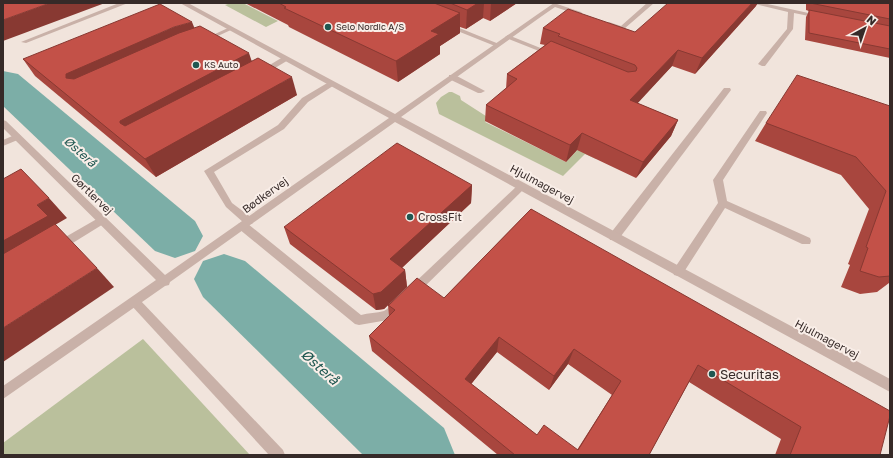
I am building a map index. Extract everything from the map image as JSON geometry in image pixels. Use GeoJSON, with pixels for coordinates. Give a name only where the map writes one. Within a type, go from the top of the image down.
{"type":"FeatureCollection","features":[{"type":"Feature","properties":{"kind":"street"},"geometry":{"type":"LineString","coordinates":[[24,42],[125,3]]}},
{"type":"Feature","properties":{"kind":"street","name":"Hjulmagervej"},"geometry":{"type":"LineString","coordinates":[[183,3],[890,386]]}},
{"type":"Feature","properties":{"kind":"street"},"geometry":{"type":"LineString","coordinates":[[599,20],[622,28],[651,3]]}},
{"type":"Feature","properties":{"kind":"street"},"geometry":{"type":"LineString","coordinates":[[754,3],[829,18]]}},
{"type":"Feature","properties":{"kind":"street"},"geometry":{"type":"LineString","coordinates":[[553,4],[584,15]]}},
{"type":"Feature","properties":{"kind":"street","name":"Bødkervej"},"geometry":{"type":"LineString","coordinates":[[3,393],[165,282],[393,118],[540,15],[553,4]]}},
{"type":"Feature","properties":{"kind":"street"},"geometry":{"type":"LineString","coordinates":[[762,64],[790,29],[791,11]]}},
{"type":"Feature","properties":{"kind":"street"},"geometry":{"type":"LineString","coordinates":[[443,23],[497,45]]}},
{"type":"Feature","properties":{"kind":"street"},"geometry":{"type":"LineString","coordinates":[[194,45],[230,29]]}},
{"type":"Feature","properties":{"kind":"street"},"geometry":{"type":"LineString","coordinates":[[508,37],[560,58]]}},
{"type":"Feature","properties":{"kind":"street"},"geometry":{"type":"LineString","coordinates":[[253,77],[286,59]]}},
{"type":"Feature","properties":{"kind":"street"},"geometry":{"type":"LineString","coordinates":[[452,77],[481,90]]}},
{"type":"Feature","properties":{"kind":"street"},"geometry":{"type":"LineString","coordinates":[[332,84],[305,100],[281,127],[209,171],[229,204],[246,224],[359,320],[388,315],[521,187]]}},
{"type":"Feature","properties":{"kind":"street"},"geometry":{"type":"LineString","coordinates":[[614,237],[728,90]]}},
{"type":"Feature","properties":{"kind":"street"},"geometry":{"type":"LineString","coordinates":[[678,272],[723,203],[718,180],[764,113]]}},
{"type":"Feature","properties":{"kind":"street","name":"Gørtlervej"},"geometry":{"type":"LineString","coordinates":[[3,123],[165,282]]}},
{"type":"Feature","properties":{"kind":"street"},"geometry":{"type":"LineString","coordinates":[[3,143],[17,136]]}},
{"type":"Feature","properties":{"kind":"street"},"geometry":{"type":"LineString","coordinates":[[723,203],[806,241]]}},
{"type":"Feature","properties":{"kind":"street"},"geometry":{"type":"LineString","coordinates":[[49,252],[102,220]]}},
{"type":"Feature","properties":{"kind":"street"},"geometry":{"type":"LineString","coordinates":[[135,302],[278,455]]}},
{"type":"Feature","properties":{"kind":"green space"},"geometry":{"type":"Polygon","coordinates":[[[231,3],[243,3],[278,21],[266,27],[225,5],[231,3]]]}},
{"type":"Feature","properties":{"kind":"green space"},"geometry":{"type":"Polygon","coordinates":[[[449,92],[460,96],[461,100],[489,118],[485,122],[566,162],[606,120],[596,159],[585,154],[563,176],[439,114],[436,103],[441,97],[449,92]]]}},
{"type":"Feature","properties":{"kind":"green space"},"geometry":{"type":"Polygon","coordinates":[[[143,339],[250,455],[3,455],[3,443],[143,339]]]}},
{"type":"Feature","properties":{"kind":"building"},"geometry":{"type":"Polygon","coordinates":[[[3,3],[50,3],[3,20],[3,3]]]}},
{"type":"Feature","properties":{"kind":"building"},"geometry":{"type":"Polygon","coordinates":[[[279,3],[434,3],[460,13],[431,31],[439,34],[396,61],[284,8],[286,7],[279,3]]]}},
{"type":"Feature","properties":{"kind":"building"},"geometry":{"type":"Polygon","coordinates":[[[450,3],[478,3],[467,10],[450,3]]]}},
{"type":"Feature","properties":{"kind":"building"},"geometry":{"type":"Polygon","coordinates":[[[668,3],[752,3],[702,58],[678,50],[630,100],[678,120],[643,162],[582,133],[570,145],[486,105],[517,79],[507,74],[551,41],[628,72],[636,71],[637,68],[635,65],[558,36],[560,34],[543,28],[568,9],[635,32],[668,3]]]}},
{"type":"Feature","properties":{"kind":"building"},"geometry":{"type":"Polygon","coordinates":[[[810,3],[890,3],[890,19],[810,3]]]}},
{"type":"Feature","properties":{"kind":"building"},"geometry":{"type":"Polygon","coordinates":[[[160,4],[192,22],[174,27],[66,74],[66,78],[74,79],[179,33],[200,26],[249,53],[120,121],[120,123],[125,126],[258,58],[292,77],[145,159],[23,59],[160,4]]]}},
{"type":"Feature","properties":{"kind":"building"},"geometry":{"type":"Polygon","coordinates":[[[809,10],[890,26],[890,49],[809,33],[809,10]]]}},
{"type":"Feature","properties":{"kind":"building"},"geometry":{"type":"Polygon","coordinates":[[[797,75],[890,106],[890,276],[879,277],[860,271],[868,248],[866,247],[886,191],[856,157],[766,123],[797,75]]]}},
{"type":"Feature","properties":{"kind":"building"},"geometry":{"type":"Polygon","coordinates":[[[397,143],[472,185],[390,259],[405,270],[381,292],[373,294],[284,227],[397,143]]]}},
{"type":"Feature","properties":{"kind":"building"},"geometry":{"type":"Polygon","coordinates":[[[21,169],[49,198],[37,205],[48,216],[3,241],[3,179],[21,169]]]}},
{"type":"Feature","properties":{"kind":"building"},"geometry":{"type":"Polygon","coordinates":[[[531,209],[890,411],[880,455],[790,455],[801,427],[698,365],[649,455],[515,455],[369,336],[395,310],[388,305],[417,278],[444,298],[531,209]],[[499,337],[465,379],[537,435],[544,425],[578,450],[621,381],[574,349],[554,376],[499,337]]]}},
{"type":"Feature","properties":{"kind":"building"},"geometry":{"type":"Polygon","coordinates":[[[55,224],[97,268],[3,328],[3,254],[55,224]]]}},
{"type":"Feature","properties":{"kind":"waterway","name":"Østerå"},"geometry":{"type":"LineString","coordinates":[[3,83],[175,236]]}},
{"type":"Feature","properties":{"kind":"waterway","name":"Østerå"},"geometry":{"type":"LineString","coordinates":[[224,279],[417,455]]}},
{"type":"Feature","properties":{"kind":"place","name":"Selo Nordic A/S"},"geometry":{"type":"Point","coordinates":[328,27]}},
{"type":"Feature","properties":{"kind":"place","name":"KS Auto"},"geometry":{"type":"Point","coordinates":[196,65]}},
{"type":"Feature","properties":{"kind":"place","name":"CrossFit"},"geometry":{"type":"Point","coordinates":[410,217]}},
{"type":"Feature","properties":{"kind":"place","name":"Securitas"},"geometry":{"type":"Point","coordinates":[712,374]}}]}
